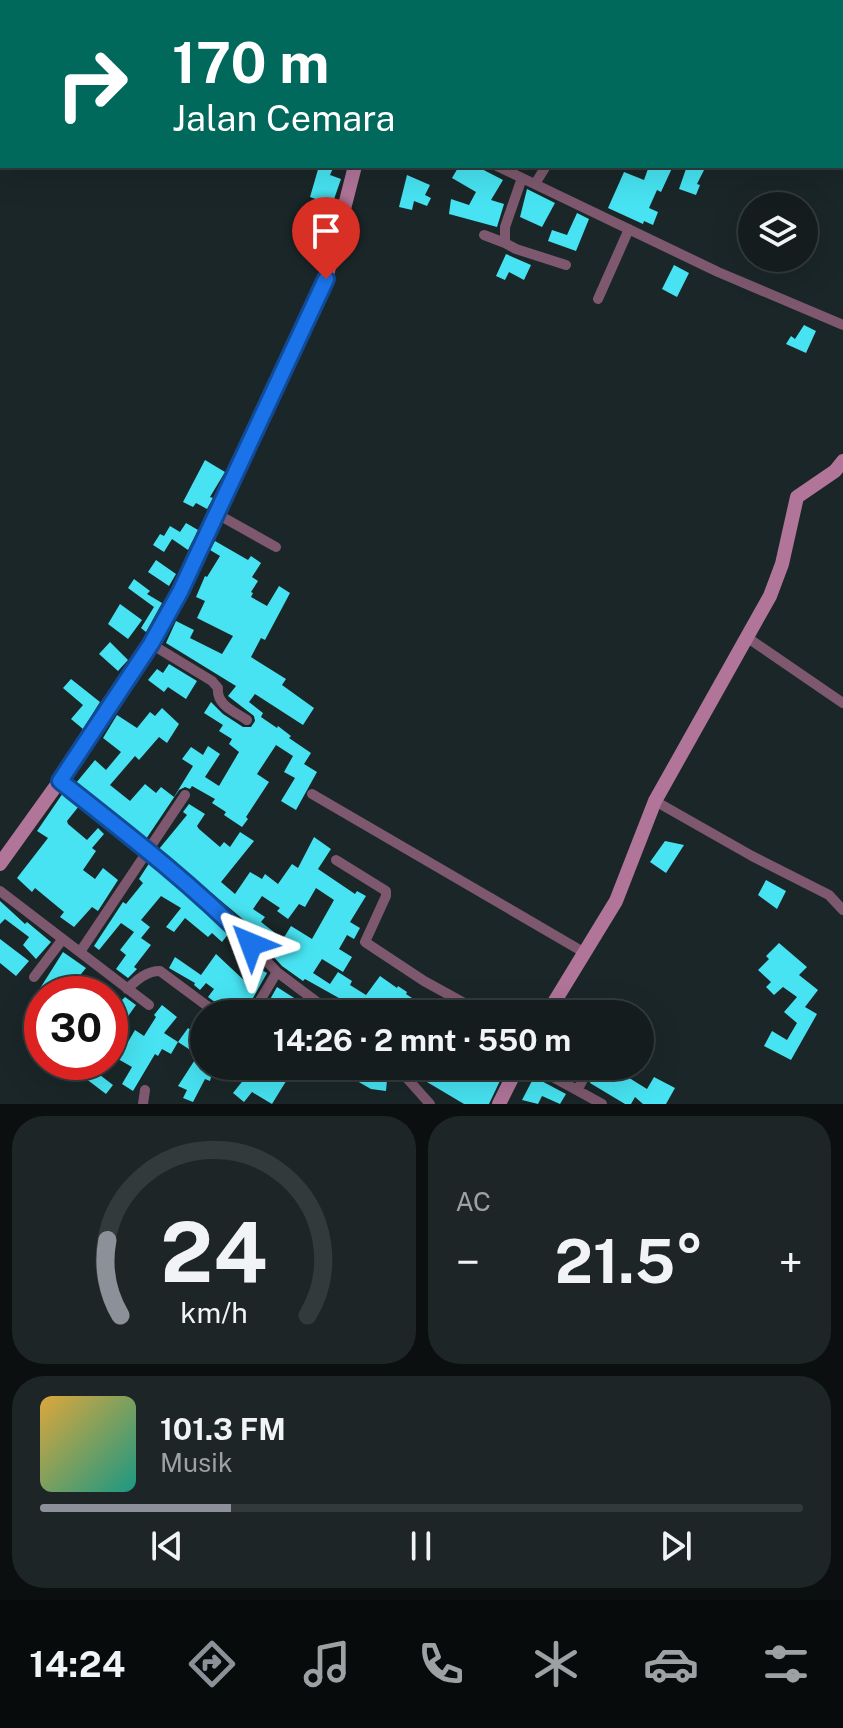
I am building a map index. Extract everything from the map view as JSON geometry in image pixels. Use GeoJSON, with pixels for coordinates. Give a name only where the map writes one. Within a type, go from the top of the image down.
{"type":"FeatureCollection","features":[{"type":"Feature","properties":{"kind":"street"},"geometry":{"type":"LineString","coordinates":[[0,864],[60,781],[151,644],[180,592],[326,279],[354,168]]}},
{"type":"Feature","properties":{"kind":"street"},"geometry":{"type":"LineString","coordinates":[[501,168],[718,272],[843,325]]}},
{"type":"Feature","properties":{"kind":"street"},"geometry":{"type":"LineString","coordinates":[[535,184],[545,168]]}},
{"type":"Feature","properties":{"kind":"street"},"geometry":{"type":"LineString","coordinates":[[505,243],[505,227],[522,178]]}},
{"type":"Feature","properties":{"kind":"street"},"geometry":{"type":"LineString","coordinates":[[598,299],[629,229]]}},
{"type":"Feature","properties":{"kind":"street"},"geometry":{"type":"LineString","coordinates":[[484,235],[566,265]]}},
{"type":"Feature","properties":{"kind":"street"},"geometry":{"type":"LineString","coordinates":[[555,1000],[622,889],[655,801],[770,596],[782,564],[797,497],[835,471],[843,461]]}},
{"type":"Feature","properties":{"kind":"street"},"geometry":{"type":"LineString","coordinates":[[217,514],[276,547]]}},
{"type":"Feature","properties":{"kind":"street"},"geometry":{"type":"LineString","coordinates":[[748,638],[843,703]]}},
{"type":"Feature","properties":{"kind":"street"},"geometry":{"type":"LineString","coordinates":[[151,644],[212,681],[218,688],[217,696],[221,702],[247,720]]}},
{"type":"Feature","properties":{"kind":"street"},"geometry":{"type":"LineString","coordinates":[[60,781],[210,902],[277,972],[314,1000]]}},
{"type":"Feature","properties":{"kind":"street"},"geometry":{"type":"LineString","coordinates":[[312,794],[585,953]]}},
{"type":"Feature","properties":{"kind":"street"},"geometry":{"type":"LineString","coordinates":[[80,952],[185,795]]}},
{"type":"Feature","properties":{"kind":"street"},"geometry":{"type":"LineString","coordinates":[[655,801],[752,856],[819,889],[843,910]]}},
{"type":"Feature","properties":{"kind":"street"},"geometry":{"type":"LineString","coordinates":[[336,860],[386,891],[365,942],[459,1000]]}},
{"type":"Feature","properties":{"kind":"street"},"geometry":{"type":"LineString","coordinates":[[0,891],[110,976]]}},
{"type":"Feature","properties":{"kind":"street"},"geometry":{"type":"LineString","coordinates":[[35,976],[62,940]]}},
{"type":"Feature","properties":{"kind":"street"},"geometry":{"type":"LineString","coordinates":[[128,988],[141,976],[160,971],[199,1000]]}},
{"type":"Feature","properties":{"kind":"street"},"geometry":{"type":"LineString","coordinates":[[260,1000],[277,972]]}},
{"type":"Feature","properties":{"kind":"street"},"geometry":{"type":"LineString","coordinates":[[128,990],[149,1005]]}},
{"type":"Feature","properties":{"kind":"street"},"geometry":{"type":"LineString","coordinates":[[409,1080],[430,1104]]}},
{"type":"Feature","properties":{"kind":"street"},"geometry":{"type":"LineString","coordinates":[[499,1104],[511,1080]]}},
{"type":"Feature","properties":{"kind":"street"},"geometry":{"type":"LineString","coordinates":[[560,1080],[602,1104]]}},
{"type":"Feature","properties":{"kind":"street"},"geometry":{"type":"LineString","coordinates":[[578,1089],[583,1080]]}},
{"type":"Feature","properties":{"kind":"street"},"geometry":{"type":"LineString","coordinates":[[143,1104],[145,1090]]}},
{"type":"Feature","properties":{"kind":"building"},"geometry":{"type":"Polygon","coordinates":[[[318,168],[333,168],[330,175],[341,179],[332,205],[310,197],[318,168]]]}},
{"type":"Feature","properties":{"kind":"building"},"geometry":{"type":"Polygon","coordinates":[[[458,168],[480,168],[503,180],[491,200],[504,204],[497,227],[449,214],[451,199],[469,205],[476,192],[452,178],[458,168]]]}},
{"type":"Feature","properties":{"kind":"building"},"geometry":{"type":"Polygon","coordinates":[[[648,168],[672,168],[649,208],[658,212],[653,225],[644,221],[643,224],[608,208],[624,172],[644,180],[648,168]]]}},
{"type":"Feature","properties":{"kind":"building"},"geometry":{"type":"Polygon","coordinates":[[[686,168],[705,168],[697,184],[700,185],[696,195],[679,189],[686,168]]]}},
{"type":"Feature","properties":{"kind":"building"},"geometry":{"type":"Polygon","coordinates":[[[407,175],[430,185],[425,195],[431,198],[427,206],[414,201],[412,210],[399,207],[407,175]]]}},
{"type":"Feature","properties":{"kind":"building"},"geometry":{"type":"Polygon","coordinates":[[[527,189],[555,203],[542,227],[520,217],[527,189]]]}},
{"type":"Feature","properties":{"kind":"building"},"geometry":{"type":"Polygon","coordinates":[[[577,213],[589,219],[576,251],[548,241],[552,230],[567,235],[577,213]]]}},
{"type":"Feature","properties":{"kind":"building"},"geometry":{"type":"Polygon","coordinates":[[[506,254],[531,265],[524,280],[509,272],[505,280],[496,276],[506,254]]]}},
{"type":"Feature","properties":{"kind":"building"},"geometry":{"type":"Polygon","coordinates":[[[674,265],[689,273],[677,297],[662,289],[674,265]]]}},
{"type":"Feature","properties":{"kind":"building"},"geometry":{"type":"Polygon","coordinates":[[[804,325],[816,331],[806,353],[786,344],[791,336],[795,339],[804,325]]]}},
{"type":"Feature","properties":{"kind":"building"},"geometry":{"type":"Polygon","coordinates":[[[205,460],[225,472],[210,497],[213,498],[207,509],[196,503],[193,507],[183,502],[205,460]]]}},
{"type":"Feature","properties":{"kind":"building"},"geometry":{"type":"Polygon","coordinates":[[[186,523],[198,530],[188,550],[172,539],[164,552],[153,545],[170,526],[180,532],[186,523]]]}},
{"type":"Feature","properties":{"kind":"building"},"geometry":{"type":"Polygon","coordinates":[[[215,541],[248,560],[251,556],[261,563],[252,577],[258,581],[251,597],[267,606],[279,586],[290,593],[265,640],[261,638],[251,657],[286,679],[282,685],[314,708],[303,725],[255,694],[249,702],[263,713],[261,717],[278,726],[311,753],[304,764],[317,772],[296,810],[281,801],[295,778],[284,772],[293,756],[276,745],[257,774],[269,782],[242,827],[212,803],[215,799],[192,786],[179,790],[146,839],[76,783],[95,760],[106,770],[121,752],[103,738],[117,715],[137,728],[150,712],[155,716],[162,708],[179,724],[167,743],[159,737],[139,760],[135,756],[110,785],[130,801],[145,784],[156,793],[161,787],[174,797],[193,766],[182,759],[191,747],[203,755],[208,746],[220,754],[205,777],[219,786],[239,752],[229,744],[232,739],[219,731],[223,725],[204,713],[211,702],[243,727],[251,727],[254,716],[228,696],[236,686],[166,643],[176,621],[194,630],[190,638],[222,654],[233,636],[197,618],[205,601],[196,597],[205,576],[220,556],[210,550],[215,541]]]}},
{"type":"Feature","properties":{"kind":"building"},"geometry":{"type":"Polygon","coordinates":[[[156,560],[176,574],[169,586],[148,572],[156,560]]]}},
{"type":"Feature","properties":{"kind":"building"},"geometry":{"type":"Polygon","coordinates":[[[134,579],[150,591],[147,594],[162,603],[146,632],[141,628],[154,607],[128,588],[134,579]]]}},
{"type":"Feature","properties":{"kind":"building"},"geometry":{"type":"Polygon","coordinates":[[[120,604],[142,620],[128,639],[108,624],[120,604]]]}},
{"type":"Feature","properties":{"kind":"building"},"geometry":{"type":"Polygon","coordinates":[[[110,642],[128,660],[118,671],[99,654],[110,642]]]}},
{"type":"Feature","properties":{"kind":"building"},"geometry":{"type":"Polygon","coordinates":[[[169,664],[197,681],[186,699],[168,687],[164,692],[148,680],[157,669],[163,673],[169,664]]]}},
{"type":"Feature","properties":{"kind":"building"},"geometry":{"type":"Polygon","coordinates":[[[71,679],[100,702],[83,729],[71,719],[83,705],[63,688],[71,679]]]}},
{"type":"Feature","properties":{"kind":"building"},"geometry":{"type":"Polygon","coordinates":[[[63,793],[79,806],[67,821],[68,824],[87,840],[98,828],[104,834],[92,848],[96,851],[83,870],[95,879],[103,868],[118,880],[98,911],[92,907],[74,927],[60,917],[64,912],[35,888],[32,892],[17,878],[48,838],[37,831],[63,793]]]}},
{"type":"Feature","properties":{"kind":"building"},"geometry":{"type":"Polygon","coordinates":[[[189,804],[205,814],[197,826],[220,847],[224,842],[230,847],[240,832],[254,841],[221,882],[235,894],[250,872],[262,879],[265,874],[278,884],[292,864],[298,868],[314,837],[331,849],[318,869],[355,894],[357,891],[366,896],[350,922],[360,928],[354,939],[347,935],[339,949],[352,957],[343,972],[322,959],[313,973],[330,984],[338,972],[352,981],[350,985],[366,995],[380,976],[415,1000],[342,1000],[305,979],[303,981],[282,966],[262,944],[264,941],[242,924],[245,921],[159,849],[187,815],[183,812],[189,804]],[[316,888],[305,907],[299,904],[288,919],[277,911],[280,908],[262,896],[253,909],[265,917],[261,922],[283,939],[291,926],[312,939],[334,900],[316,888]]]}},
{"type":"Feature","properties":{"kind":"building"},"geometry":{"type":"Polygon","coordinates":[[[665,841],[684,845],[666,873],[650,862],[665,841]]]}},
{"type":"Feature","properties":{"kind":"building"},"geometry":{"type":"Polygon","coordinates":[[[150,862],[229,933],[222,942],[212,933],[208,937],[185,918],[174,932],[166,927],[181,908],[161,896],[141,920],[150,927],[141,938],[151,945],[128,978],[116,969],[126,955],[120,950],[134,932],[121,923],[99,950],[94,946],[123,902],[126,904],[143,883],[139,879],[150,862]]]}},
{"type":"Feature","properties":{"kind":"building"},"geometry":{"type":"Polygon","coordinates":[[[766,880],[786,891],[777,909],[758,895],[766,880]]]}},
{"type":"Feature","properties":{"kind":"building"},"geometry":{"type":"Polygon","coordinates":[[[0,901],[51,942],[36,959],[23,945],[29,937],[5,919],[0,924],[0,901]]]}},
{"type":"Feature","properties":{"kind":"building"},"geometry":{"type":"Polygon","coordinates":[[[0,939],[29,961],[16,976],[0,963],[0,939]]]}},
{"type":"Feature","properties":{"kind":"building"},"geometry":{"type":"Polygon","coordinates":[[[779,943],[807,967],[799,975],[818,990],[805,1007],[817,1014],[791,1060],[764,1046],[772,1031],[787,1040],[797,1023],[784,1012],[797,997],[783,987],[774,995],[766,987],[771,982],[758,970],[779,943]]]}},
{"type":"Feature","properties":{"kind":"building"},"geometry":{"type":"Polygon","coordinates":[[[63,952],[86,968],[79,976],[48,976],[63,952]]]}},
{"type":"Feature","properties":{"kind":"building"},"geometry":{"type":"Polygon","coordinates":[[[216,954],[247,983],[258,968],[267,973],[252,1000],[212,1000],[208,997],[214,989],[206,983],[200,990],[195,983],[169,968],[175,957],[201,975],[216,954]]]}},
{"type":"Feature","properties":{"kind":"building"},"geometry":{"type":"Polygon","coordinates":[[[277,987],[297,1000],[270,1000],[277,987]]]}},
{"type":"Feature","properties":{"kind":"building"},"geometry":{"type":"Polygon","coordinates":[[[128,999],[136,1005],[128,1016],[128,999]]]}},
{"type":"Feature","properties":{"kind":"building"},"geometry":{"type":"Polygon","coordinates":[[[162,1005],[177,1017],[164,1033],[178,1042],[171,1054],[162,1049],[158,1056],[155,1054],[133,1091],[122,1084],[128,1080],[132,1067],[128,1065],[128,1042],[135,1030],[144,1036],[156,1017],[154,1015],[162,1005]]]}},
{"type":"Feature","properties":{"kind":"building"},"geometry":{"type":"Polygon","coordinates":[[[188,1028],[190,1030],[190,1050],[178,1042],[188,1028]]]}},
{"type":"Feature","properties":{"kind":"building"},"geometry":{"type":"Polygon","coordinates":[[[190,1067],[190,1080],[204,1080],[193,1102],[183,1098],[187,1090],[178,1086],[190,1067]]]}},
{"type":"Feature","properties":{"kind":"building"},"geometry":{"type":"Polygon","coordinates":[[[654,1077],[675,1088],[666,1104],[643,1104],[635,1097],[631,1104],[625,1104],[590,1083],[591,1080],[632,1080],[647,1089],[654,1077]]]}},
{"type":"Feature","properties":{"kind":"building"},"geometry":{"type":"Polygon","coordinates":[[[88,1080],[106,1080],[113,1085],[106,1094],[88,1080]]]}},
{"type":"Feature","properties":{"kind":"building"},"geometry":{"type":"Polygon","coordinates":[[[243,1080],[287,1080],[272,1104],[252,1092],[244,1102],[233,1093],[243,1080]]]}},
{"type":"Feature","properties":{"kind":"building"},"geometry":{"type":"Polygon","coordinates":[[[355,1080],[387,1080],[386,1091],[371,1089],[355,1080]]]}},
{"type":"Feature","properties":{"kind":"building"},"geometry":{"type":"Polygon","coordinates":[[[500,1080],[489,1104],[464,1104],[427,1082],[500,1080]]]}},
{"type":"Feature","properties":{"kind":"building"},"geometry":{"type":"Polygon","coordinates":[[[532,1080],[540,1080],[566,1094],[560,1104],[542,1096],[538,1104],[522,1100],[532,1080]]]}},
{"type":"Feature","properties":{"kind":"route"},"geometry":{"type":"LineString","coordinates":[[251,944],[174,871],[60,781],[162,627],[326,279]]}}]}
